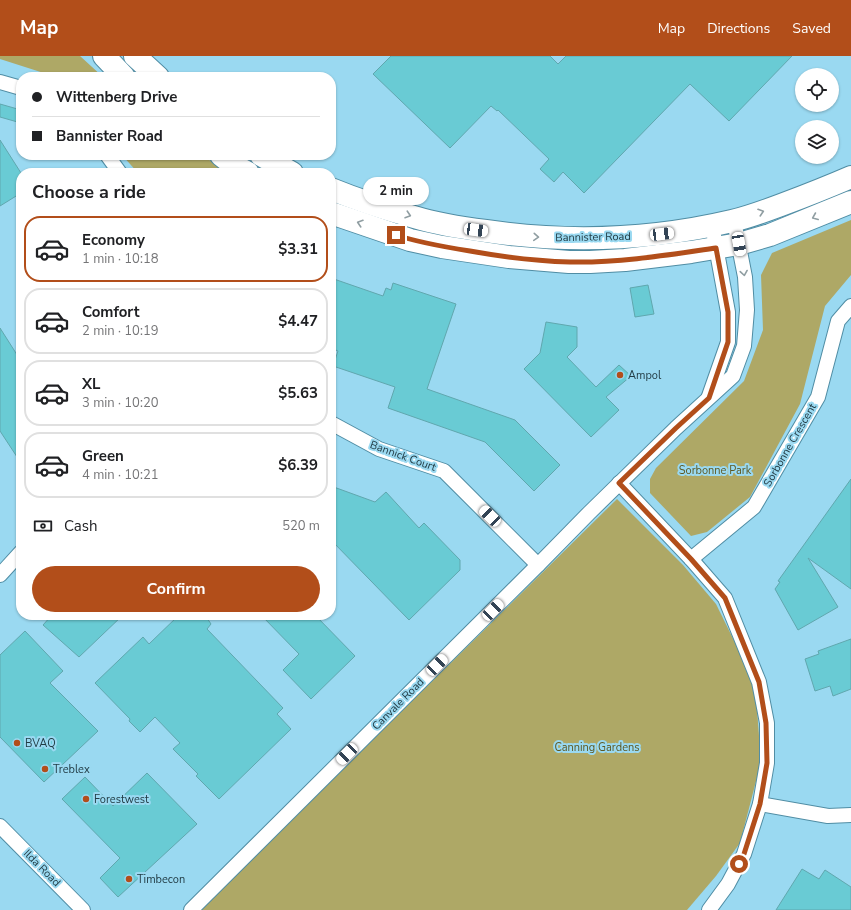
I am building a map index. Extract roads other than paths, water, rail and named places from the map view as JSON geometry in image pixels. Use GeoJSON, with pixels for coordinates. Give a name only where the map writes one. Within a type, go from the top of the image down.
{"type":"FeatureCollection","features":[{"type":"Feature","properties":{"kind":"main road"},"geometry":{"type":"LineString","coordinates":[[104,56],[119,72]]}},
{"type":"Feature","properties":{"kind":"main road"},"geometry":{"type":"LineString","coordinates":[[136,56],[153,72]]}},
{"type":"Feature","properties":{"kind":"main road"},"geometry":{"type":"LineString","coordinates":[[227,160],[239,168]]}},
{"type":"Feature","properties":{"kind":"main road"},"geometry":{"type":"LineString","coordinates":[[270,160],[283,168]]}},
{"type":"Feature","properties":{"kind":"main road","name":"Bannister Road"},"geometry":{"type":"LineString","coordinates":[[336,191],[415,218],[464,228],[514,235],[553,238],[622,238],[685,231],[734,221],[804,196],[851,176]]}},
{"type":"Feature","properties":{"kind":"main road","name":"Bannister Road"},"geometry":{"type":"LineString","coordinates":[[336,215],[410,240],[442,247],[509,257],[569,262],[590,262],[625,260],[739,244],[770,235],[851,202]]}},
{"type":"Feature","properties":{"kind":"street"},"geometry":{"type":"LineString","coordinates":[[0,82],[16,87]]}},
{"type":"Feature","properties":{"kind":"street","name":"Canvale Road"},"geometry":{"type":"LineString","coordinates":[[191,910],[619,483],[733,376],[744,346],[747,310],[745,277],[734,221]]}},
{"type":"Feature","properties":{"kind":"street","name":"Canvale Road"},"geometry":{"type":"LineString","coordinates":[[709,398],[728,342],[728,312],[712,225]]}},
{"type":"Feature","properties":{"kind":"street","name":"Sorbonne Crescent"},"geometry":{"type":"LineString","coordinates":[[691,559],[754,507],[818,397],[838,321],[851,306]]}},
{"type":"Feature","properties":{"kind":"street","name":"Bannick Court"},"geometry":{"type":"LineString","coordinates":[[336,426],[379,449],[444,471],[538,565]]}},
{"type":"Feature","properties":{"kind":"street"},"geometry":{"type":"LineString","coordinates":[[619,483],[691,559],[725,598],[759,682],[766,723],[767,763],[760,804],[744,854],[728,884],[709,910]]}},
{"type":"Feature","properties":{"kind":"street"},"geometry":{"type":"LineString","coordinates":[[0,575],[16,557]]}},
{"type":"Feature","properties":{"kind":"street"},"geometry":{"type":"LineString","coordinates":[[760,804],[828,816],[851,815]]}},
{"type":"Feature","properties":{"kind":"street","name":"Ilda Road"},"geometry":{"type":"LineString","coordinates":[[0,826],[83,910]]}},
{"type":"Feature","properties":{"kind":"place","name":"Ampol"},"geometry":{"type":"Point","coordinates":[620,375]}},
{"type":"Feature","properties":{"kind":"place","name":"BVAQ"},"geometry":{"type":"Point","coordinates":[17,743]}},
{"type":"Feature","properties":{"kind":"place","name":"Treblex"},"geometry":{"type":"Point","coordinates":[45,769]}},
{"type":"Feature","properties":{"kind":"place","name":"Forestwest"},"geometry":{"type":"Point","coordinates":[86,799]}},
{"type":"Feature","properties":{"kind":"place","name":"Timbecon"},"geometry":{"type":"Point","coordinates":[129,879]}},
{"type":"Feature","properties":{"kind":"park label","name":"Sorbonne Park"},"geometry":{"type":"Point","coordinates":[715,470]}},
{"type":"Feature","properties":{"kind":"park label","name":"Canning Gardens"},"geometry":{"type":"Point","coordinates":[597,747]}}]}
